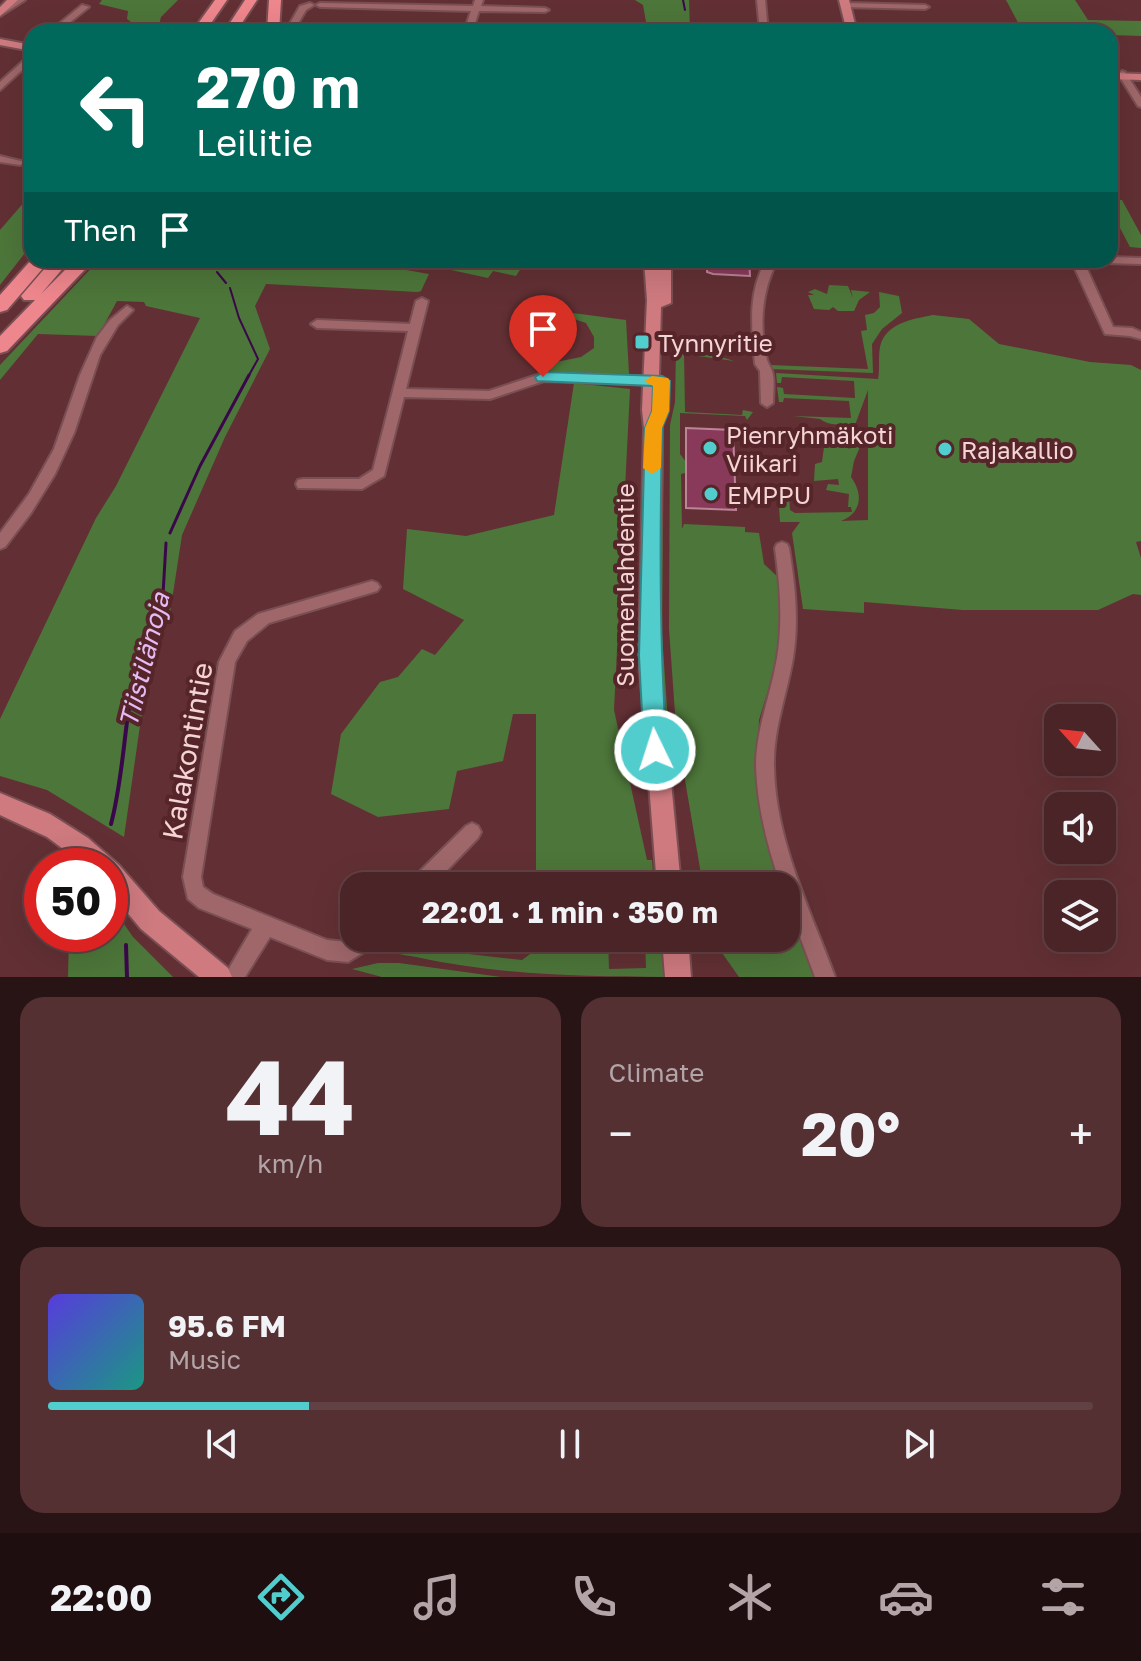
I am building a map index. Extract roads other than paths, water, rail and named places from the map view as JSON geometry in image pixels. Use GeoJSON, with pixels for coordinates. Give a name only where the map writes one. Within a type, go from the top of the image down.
{"type":"FeatureCollection","features":[{"type":"Feature","properties":{"kind":"highway"},"geometry":{"type":"LineString","coordinates":[[204,24],[221,0]]}},
{"type":"Feature","properties":{"kind":"highway"},"geometry":{"type":"LineString","coordinates":[[218,24],[234,0]]}},
{"type":"Feature","properties":{"kind":"highway"},"geometry":{"type":"LineString","coordinates":[[235,24],[251,0]]}},
{"type":"Feature","properties":{"kind":"highway"},"geometry":{"type":"LineString","coordinates":[[274,24],[275,0]]}},
{"type":"Feature","properties":{"kind":"highway"},"geometry":{"type":"LineString","coordinates":[[0,292],[24,263]]}},
{"type":"Feature","properties":{"kind":"highway"},"geometry":{"type":"LineString","coordinates":[[0,306],[34,268]]}},
{"type":"Feature","properties":{"kind":"highway"},"geometry":{"type":"LineString","coordinates":[[0,330],[54,268]]}},
{"type":"Feature","properties":{"kind":"highway"},"geometry":{"type":"LineString","coordinates":[[0,347],[77,268]]}},
{"type":"Feature","properties":{"kind":"main road"},"geometry":{"type":"LineString","coordinates":[[0,13],[13,0]]}},
{"type":"Feature","properties":{"kind":"main road"},"geometry":{"type":"LineString","coordinates":[[845,2],[850,24]]}},
{"type":"Feature","properties":{"kind":"main road"},"geometry":{"type":"LineString","coordinates":[[0,39],[24,41]]}},
{"type":"Feature","properties":{"kind":"main road"},"geometry":{"type":"LineString","coordinates":[[0,39],[24,46]]}},
{"type":"Feature","properties":{"kind":"main road"},"geometry":{"type":"LineString","coordinates":[[1118,75],[1141,76]]}},
{"type":"Feature","properties":{"kind":"main road","name":"Suomenlahdentie"},"geometry":{"type":"LineString","coordinates":[[652,268],[656,381],[661,411],[653,428],[649,656],[668,872]]}},
{"type":"Feature","properties":{"kind":"main road","name":"Suomenlahdentie"},"geometry":{"type":"LineString","coordinates":[[656,381],[663,268]]}},
{"type":"Feature","properties":{"kind":"main road"},"geometry":{"type":"LineString","coordinates":[[0,804],[23,812],[84,848]]}},
{"type":"Feature","properties":{"kind":"main road"},"geometry":{"type":"LineString","coordinates":[[128,894],[150,920],[219,977]]}},
{"type":"Feature","properties":{"kind":"main road"},"geometry":{"type":"LineString","coordinates":[[677,952],[680,975]]}},
{"type":"Feature","properties":{"kind":"street"},"geometry":{"type":"LineString","coordinates":[[0,13],[21,0]]}},
{"type":"Feature","properties":{"kind":"street"},"geometry":{"type":"LineString","coordinates":[[761,0],[763,24]]}},
{"type":"Feature","properties":{"kind":"street"},"geometry":{"type":"LineString","coordinates":[[845,2],[925,7]]}},
{"type":"Feature","properties":{"kind":"street"},"geometry":{"type":"LineString","coordinates":[[472,24],[481,4]]}},
{"type":"Feature","properties":{"kind":"street"},"geometry":{"type":"LineString","coordinates":[[478,24],[481,4]]}},
{"type":"Feature","properties":{"kind":"street"},"geometry":{"type":"LineString","coordinates":[[294,24],[303,8],[315,5],[481,4],[545,10]]}},
{"type":"Feature","properties":{"kind":"street"},"geometry":{"type":"LineString","coordinates":[[63,24],[85,7]]}},
{"type":"Feature","properties":{"kind":"street"},"geometry":{"type":"LineString","coordinates":[[0,77],[24,55]]}},
{"type":"Feature","properties":{"kind":"street"},"geometry":{"type":"LineString","coordinates":[[0,87],[24,64]]}},
{"type":"Feature","properties":{"kind":"street"},"geometry":{"type":"LineString","coordinates":[[1118,76],[1141,104]]}},
{"type":"Feature","properties":{"kind":"street"},"geometry":{"type":"LineString","coordinates":[[0,159],[20,162]]}},
{"type":"Feature","properties":{"kind":"street"},"geometry":{"type":"LineString","coordinates":[[1118,261],[1141,261]]}},
{"type":"Feature","properties":{"kind":"street"},"geometry":{"type":"LineString","coordinates":[[767,268],[757,294],[760,360],[766,370],[767,403]]}},
{"type":"Feature","properties":{"kind":"street"},"geometry":{"type":"LineString","coordinates":[[1081,268],[1109,331],[1132,332],[1140,336]]}},
{"type":"Feature","properties":{"kind":"street"},"geometry":{"type":"LineString","coordinates":[[303,484],[362,484],[376,477],[381,468],[422,301]]}},
{"type":"Feature","properties":{"kind":"street"},"geometry":{"type":"LineString","coordinates":[[0,543],[32,504],[46,481],[63,444],[83,379],[113,323],[127,310]]}},
{"type":"Feature","properties":{"kind":"street"},"geometry":{"type":"LineString","coordinates":[[317,324],[415,328]]}},
{"type":"Feature","properties":{"kind":"street"},"geometry":{"type":"LineString","coordinates":[[399,393],[490,395],[543,377],[656,381]]}},
{"type":"Feature","properties":{"kind":"street"},"geometry":{"type":"LineString","coordinates":[[782,548],[791,613],[785,659],[768,725],[765,766],[768,798],[787,870],[825,977]]}},
{"type":"Feature","properties":{"kind":"street","name":"Kalakontintie"},"geometry":{"type":"LineString","coordinates":[[340,951],[206,901],[195,892],[192,877],[227,662],[241,636],[264,618],[372,587]]}},
{"type":"Feature","properties":{"kind":"street"},"geometry":{"type":"LineString","coordinates":[[433,872],[472,832]]}},
{"type":"Feature","properties":{"kind":"street"},"geometry":{"type":"LineString","coordinates":[[234,977],[266,925]]}},
{"type":"Feature","properties":{"kind":"waterway"},"geometry":{"type":"LineString","coordinates":[[683,0],[685,10]]}},
{"type":"Feature","properties":{"kind":"waterway","name":"Tiistilänoja"},"geometry":{"type":"LineString","coordinates":[[217,272],[226,283]]}},
{"type":"Feature","properties":{"kind":"waterway","name":"Tiistilänoja"},"geometry":{"type":"LineString","coordinates":[[230,288],[239,318],[258,359],[248,377]]}},
{"type":"Feature","properties":{"kind":"waterway","name":"Tiistilänoja"},"geometry":{"type":"LineString","coordinates":[[170,533],[200,466],[249,375]]}},
{"type":"Feature","properties":{"kind":"waterway","name":"Tiistilänoja"},"geometry":{"type":"LineString","coordinates":[[145,642],[163,594],[166,543]]}},
{"type":"Feature","properties":{"kind":"waterway","name":"Tiistilänoja"},"geometry":{"type":"LineString","coordinates":[[111,824],[133,685],[145,640]]}},
{"type":"Feature","properties":{"kind":"waterway","name":"Tiistilänoja"},"geometry":{"type":"LineString","coordinates":[[126,952],[127,977]]}},
{"type":"Feature","properties":{"kind":"place","name":"Tynnyritie"},"geometry":{"type":"Point","coordinates":[642,342]}},
{"type":"Feature","properties":{"kind":"place","name":"Pienryhmäkoti Viikari"},"geometry":{"type":"Point","coordinates":[710,448]}},
{"type":"Feature","properties":{"kind":"place","name":"Rajakallio"},"geometry":{"type":"Point","coordinates":[945,449]}},
{"type":"Feature","properties":{"kind":"place","name":"EMPPU"},"geometry":{"type":"Point","coordinates":[711,494]}}]}
